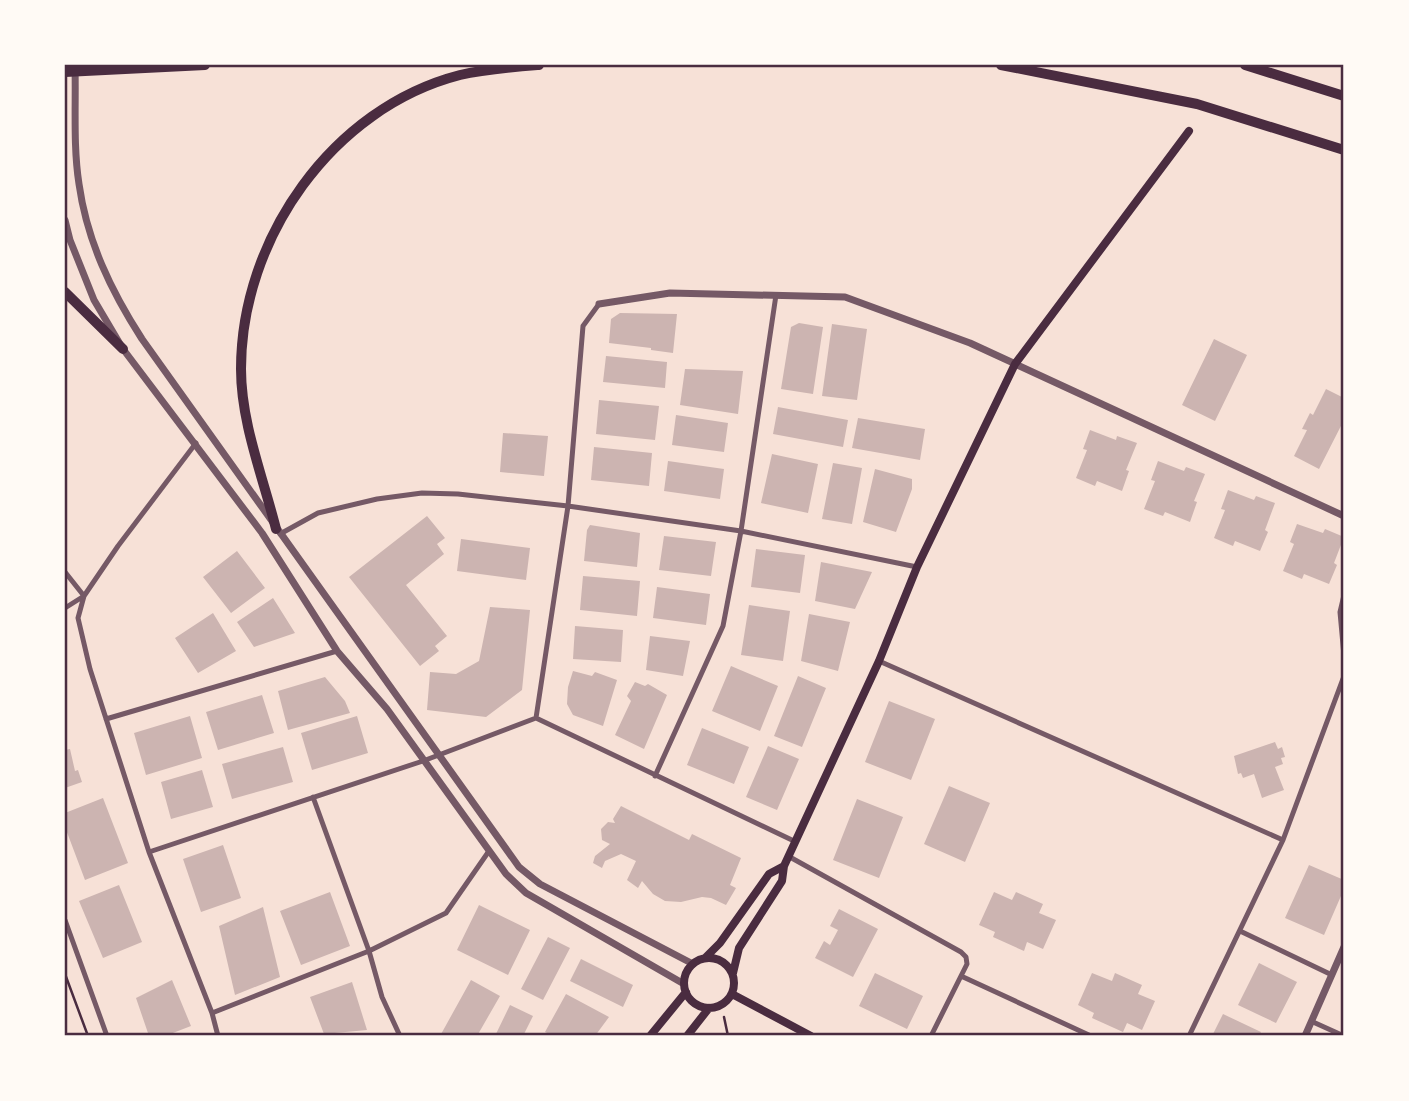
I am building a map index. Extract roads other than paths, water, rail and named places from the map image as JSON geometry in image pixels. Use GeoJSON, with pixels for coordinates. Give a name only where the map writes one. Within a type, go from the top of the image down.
{"type":"FeatureCollection","features":[{"type":"Feature","properties":{"kind":"highway"},"geometry":{"type":"LineString","coordinates":[[65,72],[205,65]]}},
{"type":"Feature","properties":{"kind":"highway"},"geometry":{"type":"LineString","coordinates":[[278,531],[247,421],[241,370],[243,333],[253,282],[282,215],[317,166],[373,116],[427,87],[460,75],[539,65]]}},
{"type":"Feature","properties":{"kind":"highway"},"geometry":{"type":"LineString","coordinates":[[1001,65],[1197,104],[1344,150]]}},
{"type":"Feature","properties":{"kind":"highway"},"geometry":{"type":"LineString","coordinates":[[1245,65],[1344,96]]}},
{"type":"Feature","properties":{"kind":"highway"},"geometry":{"type":"LineString","coordinates":[[65,292],[123,349]]}},
{"type":"Feature","properties":{"kind":"main road"},"geometry":{"type":"LineString","coordinates":[[687,1036],[709,1008],[724,1003],[732,994],[735,981],[733,973],[739,948],[782,881],[784,866],[794,841],[879,661],[917,567],[1015,364],[1189,131]]}},
{"type":"Feature","properties":{"kind":"main road"},"geometry":{"type":"LineString","coordinates":[[650,1036],[685,988],[686,972],[720,943],[769,874],[784,866]]}},
{"type":"Feature","properties":{"kind":"main road"},"geometry":{"type":"LineString","coordinates":[[705,958],[721,961],[733,973]]}},
{"type":"Feature","properties":{"kind":"main road"},"geometry":{"type":"LineString","coordinates":[[685,988],[693,1002],[709,1008]]}},
{"type":"Feature","properties":{"kind":"main road"},"geometry":{"type":"LineString","coordinates":[[732,994],[811,1036]]}},
{"type":"Feature","properties":{"kind":"street"},"geometry":{"type":"LineString","coordinates":[[75,65],[78,183],[83,206],[100,263],[142,339],[519,867],[540,884],[693,964]]}},
{"type":"Feature","properties":{"kind":"street"},"geometry":{"type":"LineString","coordinates":[[65,219],[69,240],[94,300],[123,349],[262,533],[337,651],[387,709],[506,874],[526,893],[685,988]]}},
{"type":"Feature","properties":{"kind":"street"},"geometry":{"type":"LineString","coordinates":[[537,718],[569,506],[583,326],[599,304],[670,293],[845,297],[970,343],[1344,516]]}},
{"type":"Feature","properties":{"kind":"street"},"geometry":{"type":"LineString","coordinates":[[655,776],[723,626],[741,531],[776,295]]}},
{"type":"Feature","properties":{"kind":"street"},"geometry":{"type":"LineString","coordinates":[[196,443],[118,546],[85,596],[78,618],[90,669],[149,852],[212,1013],[218,1036]]}},
{"type":"Feature","properties":{"kind":"street"},"geometry":{"type":"LineString","coordinates":[[278,531],[318,513],[377,499],[411,494],[457,494],[569,506],[741,531],[917,567]]}},
{"type":"Feature","properties":{"kind":"street"},"geometry":{"type":"LineString","coordinates":[[65,572],[85,596]]}},
{"type":"Feature","properties":{"kind":"street"},"geometry":{"type":"LineString","coordinates":[[1344,595],[1340,612],[1344,656]]}},
{"type":"Feature","properties":{"kind":"street"},"geometry":{"type":"LineString","coordinates":[[65,608],[85,596]]}},
{"type":"Feature","properties":{"kind":"street"},"geometry":{"type":"LineString","coordinates":[[106,719],[337,651]]}},
{"type":"Feature","properties":{"kind":"street"},"geometry":{"type":"LineString","coordinates":[[879,661],[1283,840]]}},
{"type":"Feature","properties":{"kind":"street"},"geometry":{"type":"LineString","coordinates":[[1189,1036],[1283,840],[1344,676]]}},
{"type":"Feature","properties":{"kind":"street"},"geometry":{"type":"LineString","coordinates":[[149,852],[423,761],[537,718],[794,841]]}},
{"type":"Feature","properties":{"kind":"street"},"geometry":{"type":"LineString","coordinates":[[313,797],[369,951],[382,997],[400,1036]]}},
{"type":"Feature","properties":{"kind":"street"},"geometry":{"type":"LineString","coordinates":[[212,1013],[369,951],[446,913],[489,852]]}},
{"type":"Feature","properties":{"kind":"street"},"geometry":{"type":"LineString","coordinates":[[788,856],[966,957],[967,964],[931,1036]]}},
{"type":"Feature","properties":{"kind":"street"},"geometry":{"type":"LineString","coordinates":[[65,920],[107,1036]]}},
{"type":"Feature","properties":{"kind":"street"},"geometry":{"type":"LineString","coordinates":[[1240,931],[1332,975]]}},
{"type":"Feature","properties":{"kind":"street"},"geometry":{"type":"LineString","coordinates":[[1305,1036],[1344,947]]}},
{"type":"Feature","properties":{"kind":"street"},"geometry":{"type":"LineString","coordinates":[[961,976],[1091,1036]]}},
{"type":"Feature","properties":{"kind":"street"},"geometry":{"type":"LineString","coordinates":[[1313,1022],[1344,1036]]}}]}
